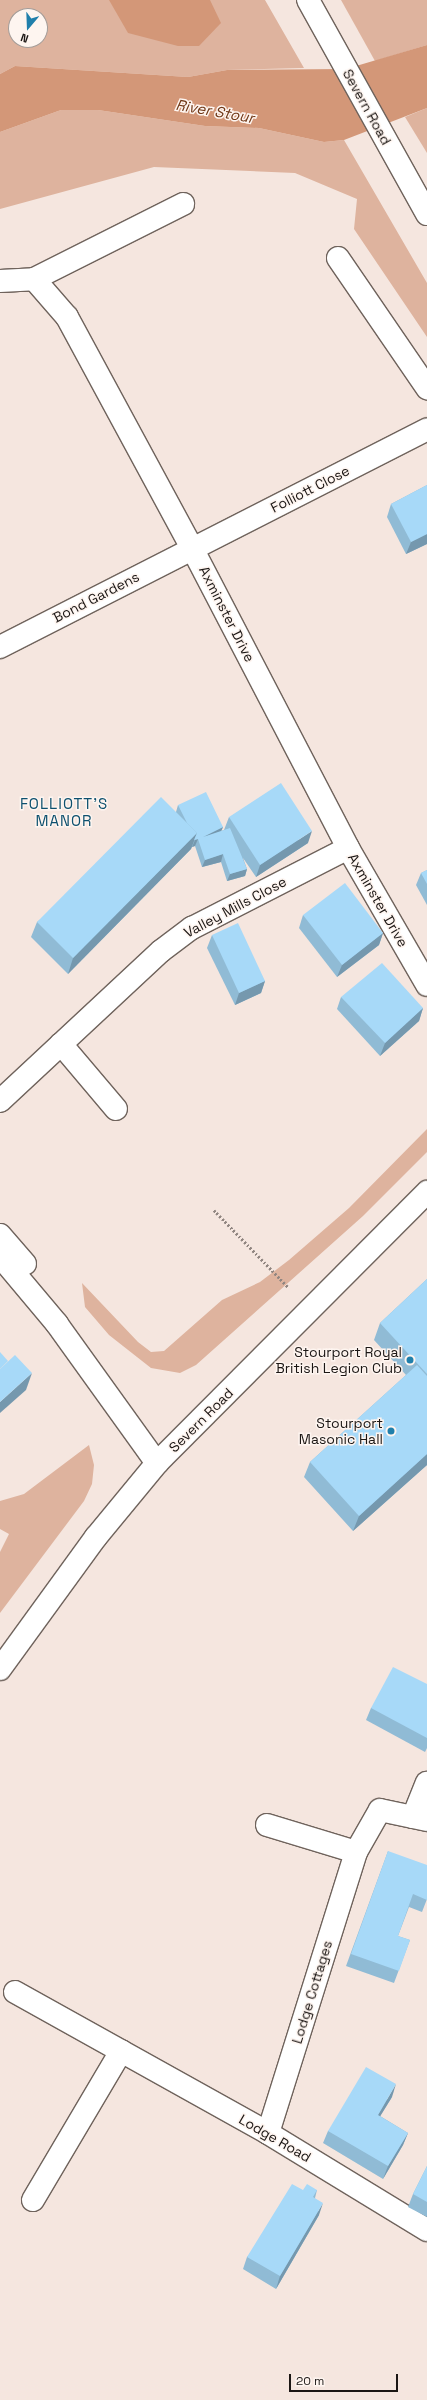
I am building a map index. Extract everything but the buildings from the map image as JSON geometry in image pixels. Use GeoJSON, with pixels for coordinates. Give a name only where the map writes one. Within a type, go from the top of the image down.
{"type":"FeatureCollection","features":[{"type":"Feature","properties":{"kind":"street","name":"Severn Road"},"geometry":{"type":"LineString","coordinates":[[308,0],[427,214]]}},
{"type":"Feature","properties":{"kind":"street"},"geometry":{"type":"LineString","coordinates":[[0,281],[34,279],[183,204]]}},
{"type":"Feature","properties":{"kind":"street"},"geometry":{"type":"LineString","coordinates":[[338,258],[427,388]]}},
{"type":"Feature","properties":{"kind":"street","name":"Axminster Drive"},"geometry":{"type":"LineString","coordinates":[[34,279],[67,316],[192,548],[348,848],[427,985]]}},
{"type":"Feature","properties":{"kind":"street","name":"Folliott Close"},"geometry":{"type":"LineString","coordinates":[[192,548],[427,429]]}},
{"type":"Feature","properties":{"kind":"street","name":"Bond Gardens"},"geometry":{"type":"LineString","coordinates":[[0,647],[192,548]]}},
{"type":"Feature","properties":{"kind":"street","name":"Valley Mills Close"},"geometry":{"type":"LineString","coordinates":[[0,1101],[162,951],[192,928],[348,848]]}},
{"type":"Feature","properties":{"kind":"street"},"geometry":{"type":"LineString","coordinates":[[61,1044],[116,1109]]}},
{"type":"Feature","properties":{"kind":"street","name":"Severn Road"},"geometry":{"type":"LineString","coordinates":[[0,1669],[96,1537],[157,1463],[427,1192]]}},
{"type":"Feature","properties":{"kind":"street"},"geometry":{"type":"LineString","coordinates":[[0,1235],[43,1285],[57,1324]]}},
{"type":"Feature","properties":{"kind":"street"},"geometry":{"type":"LineString","coordinates":[[0,1256],[57,1324],[157,1463]]}},
{"type":"Feature","properties":{"kind":"street"},"geometry":{"type":"LineString","coordinates":[[420,1819],[427,1783]]}},
{"type":"Feature","properties":{"kind":"street","name":"Lodge Cottages"},"geometry":{"type":"LineString","coordinates":[[268,2133],[356,1852],[380,1810],[420,1819]]}},
{"type":"Feature","properties":{"kind":"street"},"geometry":{"type":"LineString","coordinates":[[267,1825],[356,1852]]}},
{"type":"Feature","properties":{"kind":"street","name":"Lodge Road"},"geometry":{"type":"LineString","coordinates":[[15,1992],[268,2133],[427,2230]]}},
{"type":"Feature","properties":{"kind":"street"},"geometry":{"type":"LineString","coordinates":[[33,2200],[121,2051]]}},
{"type":"Feature","properties":{"kind":"path"},"geometry":{"type":"LineString","coordinates":[[214,1210],[310,1310]]}},
{"type":"Feature","properties":{"kind":"shaded area"},"geometry":{"type":"Polygon","coordinates":[[[0,0],[265,0],[304,68],[227,70],[188,77],[15,66],[0,74],[0,0]]]}},
{"type":"Feature","properties":{"kind":"shaded area"},"geometry":{"type":"Polygon","coordinates":[[[341,0],[427,0],[427,45],[375,61],[341,0]]]}},
{"type":"Feature","properties":{"kind":"shaded area"},"geometry":{"type":"Polygon","coordinates":[[[427,108],[427,153],[405,117],[427,108]]]}},
{"type":"Feature","properties":{"kind":"shaded area"},"geometry":{"type":"Polygon","coordinates":[[[61,110],[98,110],[205,126],[259,128],[324,142],[344,140],[427,283],[427,337],[354,229],[357,199],[295,173],[154,167],[0,209],[0,132],[61,110]]]}},
{"type":"Feature","properties":{"kind":"shaded area"},"geometry":{"type":"Polygon","coordinates":[[[427,1129],[427,1152],[363,1216],[196,1365],[180,1373],[151,1368],[109,1335],[85,1307],[82,1283],[138,1342],[151,1352],[164,1351],[222,1300],[260,1282],[289,1260],[349,1208],[427,1129]]]}},
{"type":"Feature","properties":{"kind":"shaded area"},"geometry":{"type":"Polygon","coordinates":[[[89,1445],[94,1465],[92,1484],[84,1501],[0,1613],[0,1552],[9,1534],[0,1529],[0,1501],[24,1494],[89,1445]]]}},
{"type":"Feature","properties":{"kind":"water"},"geometry":{"type":"Polygon","coordinates":[[[109,0],[210,0],[221,23],[199,46],[178,46],[128,33],[109,0]]]}},
{"type":"Feature","properties":{"kind":"water","name":"River Stour"},"geometry":{"type":"Polygon","coordinates":[[[427,45],[427,108],[344,140],[324,142],[259,128],[205,126],[98,110],[61,110],[0,132],[0,74],[15,66],[188,77],[227,70],[346,69],[427,45]]]}},
{"type":"Feature","properties":{"kind":"place","name":"Stourport Royal British Legion Club"},"geometry":{"type":"Point","coordinates":[410,1360]}},
{"type":"Feature","properties":{"kind":"place","name":"Stourport Masonic Hall"},"geometry":{"type":"Point","coordinates":[391,1431]}},
{"type":"Feature","properties":{"kind":"district","name":"FOLLIOTT'S MANOR"},"geometry":{"type":"Point","coordinates":[64,812]}}]}
